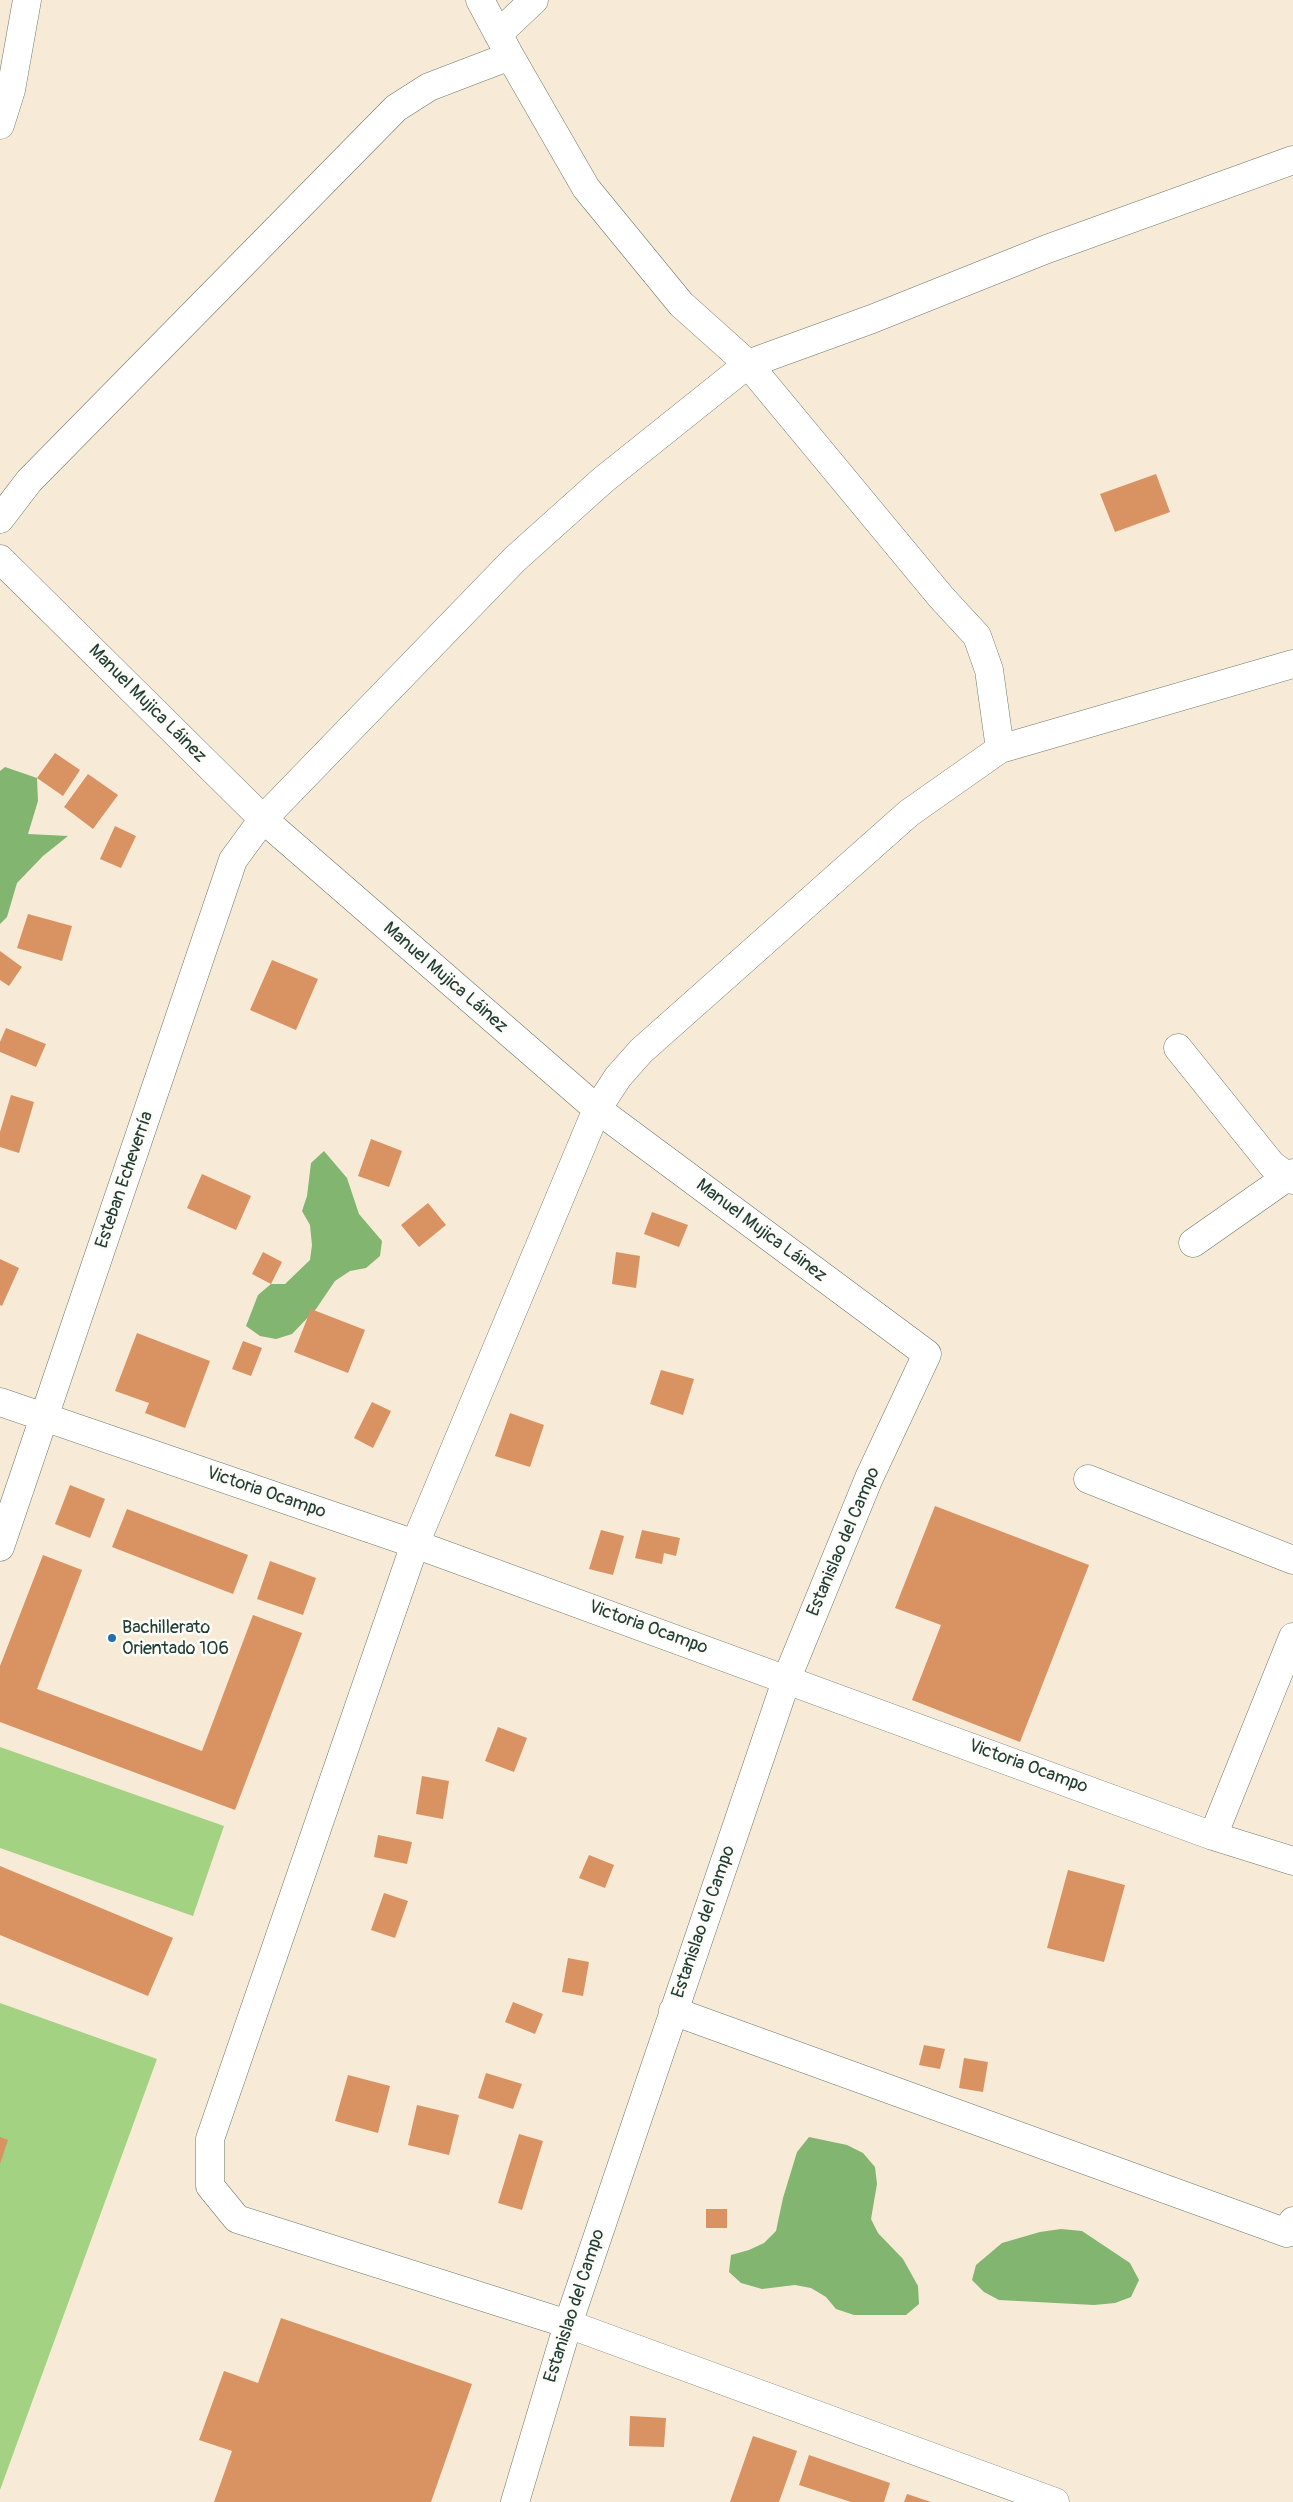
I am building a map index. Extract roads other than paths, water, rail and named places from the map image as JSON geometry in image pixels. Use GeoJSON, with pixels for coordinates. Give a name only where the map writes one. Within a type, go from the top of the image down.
{"type":"FeatureCollection","features":[{"type":"Feature","properties":{"kind":"street"},"geometry":{"type":"LineString","coordinates":[[0,125],[12,90],[26,0]]}},
{"type":"Feature","properties":{"kind":"street"},"geometry":{"type":"LineString","coordinates":[[480,0],[586,188],[680,304],[748,364],[941,597],[977,636],[989,670],[1000,749]]}},
{"type":"Feature","properties":{"kind":"street"},"geometry":{"type":"LineString","coordinates":[[0,519],[29,481],[396,108],[429,87],[504,45],[534,0]]}},
{"type":"Feature","properties":{"kind":"street","name":"Esteban Echeverría"},"geometry":{"type":"LineString","coordinates":[[0,1547],[233,860],[263,819],[515,559],[603,480],[748,364],[872,319],[1047,249],[1293,160]]}},
{"type":"Feature","properties":{"kind":"street","name":"Manuel Mujica Láinez"},"geometry":{"type":"LineString","coordinates":[[0,558],[263,819],[597,1109],[927,1354]]}},
{"type":"Feature","properties":{"kind":"street"},"geometry":{"type":"LineString","coordinates":[[1055,2502],[568,2324],[237,2219],[210,2186],[210,2139],[415,1544],[597,1109],[618,1077],[648,1045],[909,813],[1000,749],[1293,664]]}},
{"type":"Feature","properties":{"kind":"street"},"geometry":{"type":"LineString","coordinates":[[1178,1048],[1272,1164],[1291,1177],[1192,1243]]}},
{"type":"Feature","properties":{"kind":"street","name":"Estanislao del Campo"},"geometry":{"type":"LineString","coordinates":[[515,2502],[568,2324],[787,1678],[869,1478],[927,1354]]}},
{"type":"Feature","properties":{"kind":"street","name":"Victoria Ocampo"},"geometry":{"type":"LineString","coordinates":[[0,1402],[415,1544],[787,1678],[1213,1836],[1293,1861]]}},
{"type":"Feature","properties":{"kind":"street"},"geometry":{"type":"LineString","coordinates":[[1088,1479],[1293,1560]]}},
{"type":"Feature","properties":{"kind":"street"},"geometry":{"type":"LineString","coordinates":[[1213,1836],[1293,1637]]}},
{"type":"Feature","properties":{"kind":"street"},"geometry":{"type":"LineString","coordinates":[[673,2011],[1287,2233],[1293,2221]]}},
{"type":"Feature","properties":{"kind":"place","name":"Bachillerato Orientado 106"},"geometry":{"type":"Point","coordinates":[112,1638]}}]}
